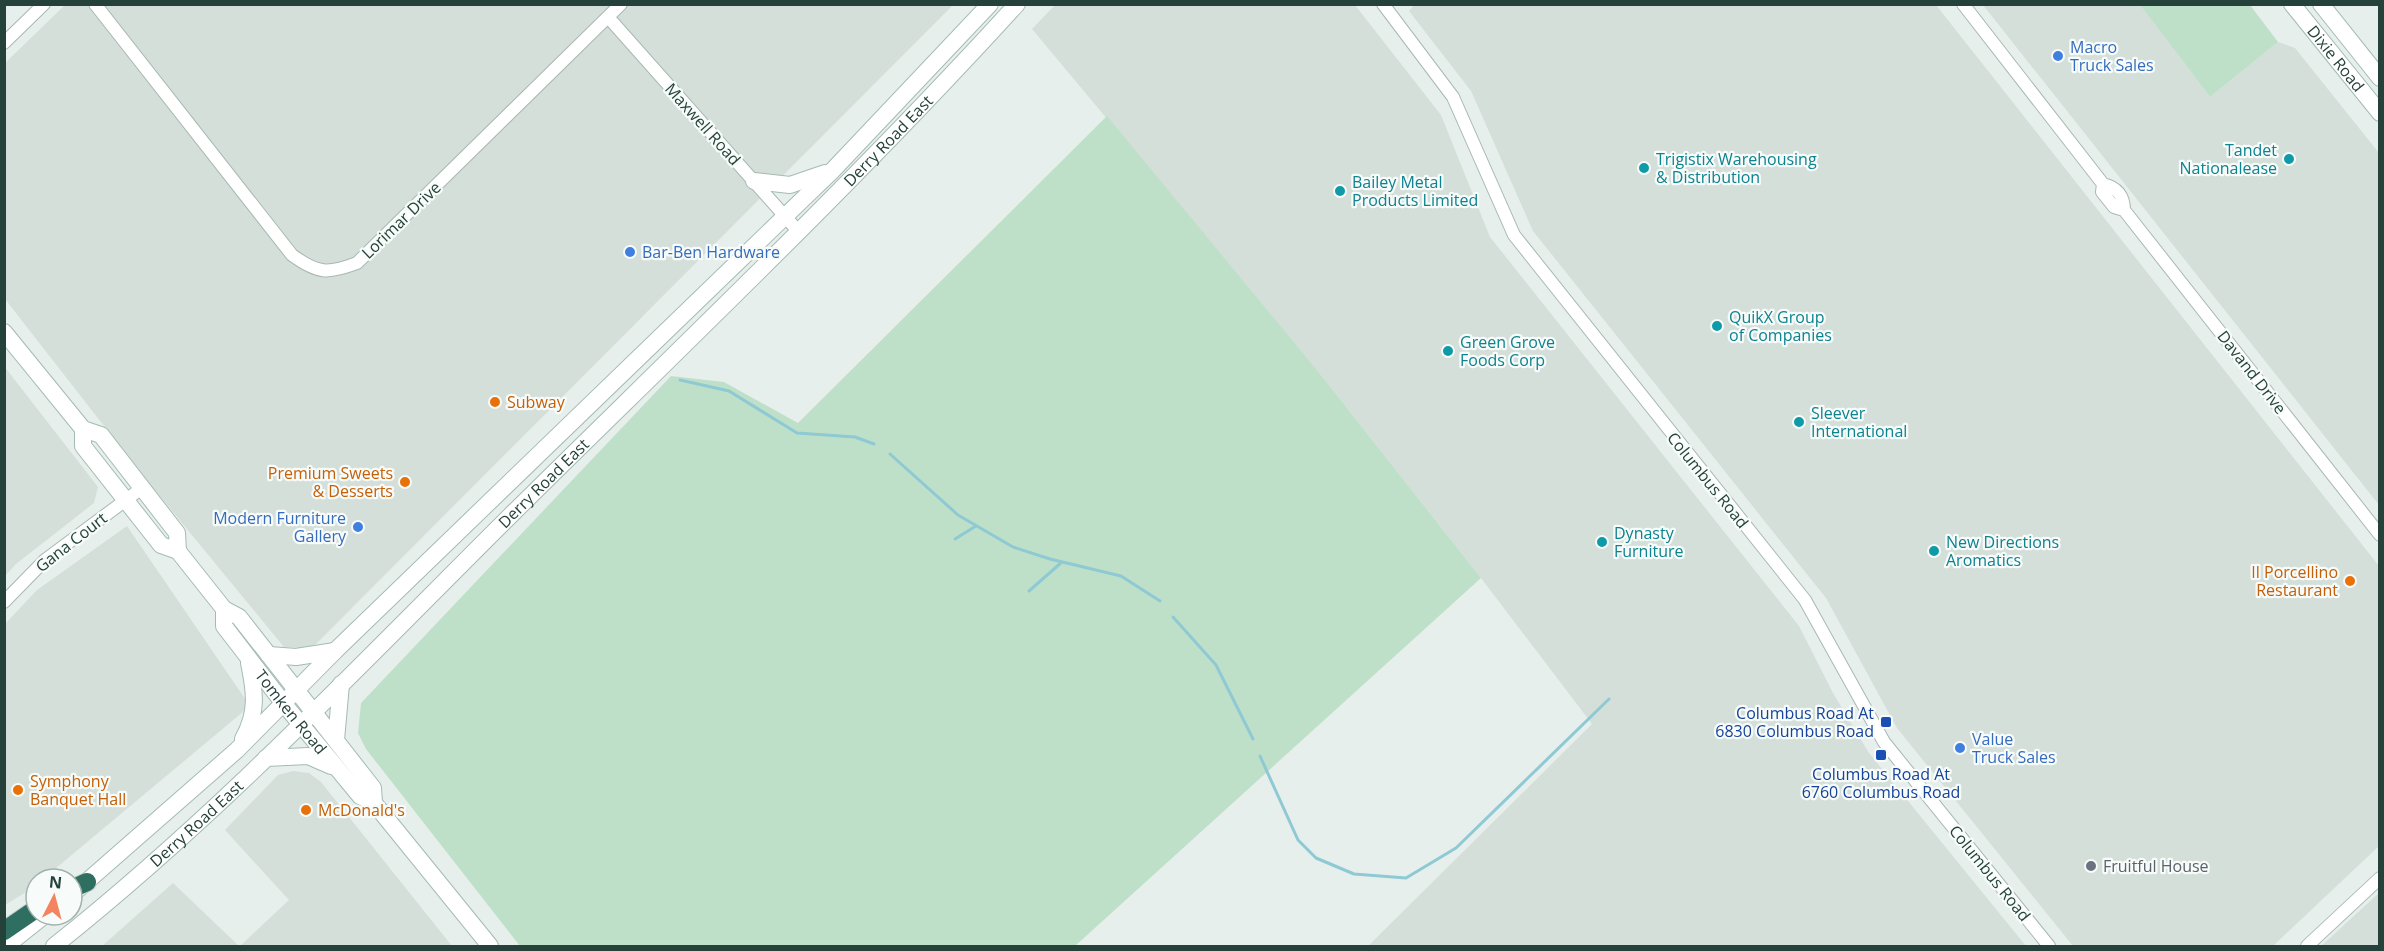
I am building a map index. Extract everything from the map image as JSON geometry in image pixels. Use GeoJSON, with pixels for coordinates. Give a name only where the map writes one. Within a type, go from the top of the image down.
{"type":"FeatureCollection","features":[{"type":"Feature","properties":{"kind":"highway"},"geometry":{"type":"LineString","coordinates":[[4,931],[24,917]]}},
{"type":"Feature","properties":{"kind":"main road","name":"Derry Road East"},"geometry":{"type":"LineString","coordinates":[[84,882],[147,831],[237,750],[335,651],[832,171],[990,4]]}},
{"type":"Feature","properties":{"kind":"main road","name":"Derry Road East"},"geometry":{"type":"LineString","coordinates":[[54,946],[160,857],[266,758],[798,231],[967,60],[1017,4]]}},
{"type":"Feature","properties":{"kind":"main road","name":"Dixie Road"},"geometry":{"type":"LineString","coordinates":[[2292,4],[2379,113]]}},
{"type":"Feature","properties":{"kind":"main road","name":"Dixie Road"},"geometry":{"type":"LineString","coordinates":[[2321,4],[2379,78]]}},
{"type":"Feature","properties":{"kind":"main road"},"geometry":{"type":"LineString","coordinates":[[754,181],[790,185],[832,171]]}},
{"type":"Feature","properties":{"kind":"main road","name":"Tomken Road"},"geometry":{"type":"LineString","coordinates":[[4,332],[83,429],[100,435],[177,533],[178,551]]}},
{"type":"Feature","properties":{"kind":"main road","name":"Tomken Road"},"geometry":{"type":"LineString","coordinates":[[83,429],[83,446],[161,546],[178,551],[224,609],[239,617],[268,655],[290,698]]}},
{"type":"Feature","properties":{"kind":"main road","name":"Tomken Road"},"geometry":{"type":"LineString","coordinates":[[224,609],[225,626],[247,656],[290,698],[305,718],[334,767],[360,796],[374,803],[490,946]]}},
{"type":"Feature","properties":{"kind":"main road"},"geometry":{"type":"LineString","coordinates":[[268,655],[296,657],[335,651]]}},
{"type":"Feature","properties":{"kind":"main road"},"geometry":{"type":"LineString","coordinates":[[237,750],[251,726],[256,707],[247,656]]}},
{"type":"Feature","properties":{"kind":"main road"},"geometry":{"type":"LineString","coordinates":[[336,740],[341,684]]}},
{"type":"Feature","properties":{"kind":"main road","name":"Tomken Road"},"geometry":{"type":"LineString","coordinates":[[305,718],[336,740],[373,788],[374,803]]}},
{"type":"Feature","properties":{"kind":"main road"},"geometry":{"type":"LineString","coordinates":[[266,758],[308,756],[334,767]]}},
{"type":"Feature","properties":{"kind":"main road"},"geometry":{"type":"LineString","coordinates":[[6,946],[30,927]]}},
{"type":"Feature","properties":{"kind":"street"},"geometry":{"type":"LineString","coordinates":[[4,43],[44,4]]}},
{"type":"Feature","properties":{"kind":"street","name":"Lorimar Drive"},"geometry":{"type":"LineString","coordinates":[[95,4],[292,255],[317,270],[333,272],[357,263],[621,4]]}},
{"type":"Feature","properties":{"kind":"street","name":"Davand Drive"},"geometry":{"type":"LineString","coordinates":[[1963,4],[2103,184],[2114,186],[2124,200],[2124,210],[2379,535]]}},
{"type":"Feature","properties":{"kind":"street","name":"Columbus Road"},"geometry":{"type":"LineString","coordinates":[[1387,6],[1454,97],[1505,216],[1520,243],[1805,600],[1884,742],[2049,946]]}},
{"type":"Feature","properties":{"kind":"street","name":"Maxwell Road"},"geometry":{"type":"LineString","coordinates":[[608,17],[798,231]]}},
{"type":"Feature","properties":{"kind":"street","name":"Gana Court"},"geometry":{"type":"LineString","coordinates":[[4,602],[45,560],[142,488]]}},
{"type":"Feature","properties":{"kind":"street"},"geometry":{"type":"LineString","coordinates":[[2307,946],[2379,878]]}},
{"type":"Feature","properties":{"kind":"shaded area"},"geometry":{"type":"Polygon","coordinates":[[[1415,4],[1936,5],[2379,566],[2379,846],[2273,946],[2073,946],[1897,728],[1826,598],[1533,231],[1471,91],[1409,11],[1415,4]]]}},
{"type":"Feature","properties":{"kind":"shaded area"},"geometry":{"type":"Polygon","coordinates":[[[65,5],[953,5],[312,648],[284,647],[136,467],[5,299],[5,63],[65,5]]]}},
{"type":"Feature","properties":{"kind":"shaded area"},"geometry":{"type":"Polygon","coordinates":[[[1055,5],[1355,5],[1441,115],[1490,237],[1799,626],[1833,693],[1869,753],[2026,946],[1368,946],[1592,724],[1481,578],[1321,375],[1032,29],[1055,5]]]}},
{"type":"Feature","properties":{"kind":"shaded area"},"geometry":{"type":"Polygon","coordinates":[[[1983,5],[2140,5],[2210,97],[2278,42],[2295,48],[2379,153],[2379,505],[1983,5]]]}},
{"type":"Feature","properties":{"kind":"shaded area"},"geometry":{"type":"Polygon","coordinates":[[[4,366],[98,487],[94,503],[16,564],[5,576],[4,366]]]}},
{"type":"Feature","properties":{"kind":"shaded area"},"geometry":{"type":"Polygon","coordinates":[[[127,526],[250,706],[57,867],[24,867],[24,893],[5,905],[4,625],[37,590],[127,526]]]}},
{"type":"Feature","properties":{"kind":"shaded area"},"geometry":{"type":"Polygon","coordinates":[[[293,771],[309,773],[321,782],[452,946],[240,946],[289,900],[225,830],[278,775],[293,771]]]}},
{"type":"Feature","properties":{"kind":"shaded area"},"geometry":{"type":"Polygon","coordinates":[[[173,883],[239,946],[102,946],[173,883]]]}},
{"type":"Feature","properties":{"kind":"shaded area"},"geometry":{"type":"Polygon","coordinates":[[[2379,893],[2379,946],[2321,946],[2379,893]]]}},
{"type":"Feature","properties":{"kind":"green space"},"geometry":{"type":"Polygon","coordinates":[[[2140,5],[2250,5],[2278,42],[2210,97],[2140,5]]]}},
{"type":"Feature","properties":{"kind":"green space"},"geometry":{"type":"Polygon","coordinates":[[[1107,116],[1321,375],[1481,578],[1075,946],[520,946],[366,749],[358,733],[361,703],[671,376],[724,382],[798,423],[1107,116]]]}},
{"type":"Feature","properties":{"kind":"waterway"},"geometry":{"type":"LineString","coordinates":[[680,380],[729,391],[797,433],[855,437],[874,444]]}},
{"type":"Feature","properties":{"kind":"waterway"},"geometry":{"type":"LineString","coordinates":[[890,454],[958,515],[1013,547],[1050,559],[1121,576],[1160,601]]}},
{"type":"Feature","properties":{"kind":"waterway"},"geometry":{"type":"LineString","coordinates":[[955,539],[976,526]]}},
{"type":"Feature","properties":{"kind":"waterway"},"geometry":{"type":"LineString","coordinates":[[1029,591],[1062,562]]}},
{"type":"Feature","properties":{"kind":"waterway"},"geometry":{"type":"LineString","coordinates":[[1173,617],[1216,665],[1253,739]]}},
{"type":"Feature","properties":{"kind":"waterway"},"geometry":{"type":"LineString","coordinates":[[1260,756],[1298,840],[1316,858],[1354,874],[1406,878],[1456,848],[1609,699]]}},
{"type":"Feature","properties":{"kind":"place","name":"Macro Truck Sales"},"geometry":{"type":"Point","coordinates":[2058,56]}},
{"type":"Feature","properties":{"kind":"place","name":"Tandet Nationalease"},"geometry":{"type":"Point","coordinates":[2289,159]}},
{"type":"Feature","properties":{"kind":"place","name":"Trigistix Warehousing & Distribution"},"geometry":{"type":"Point","coordinates":[1644,168]}},
{"type":"Feature","properties":{"kind":"place","name":"Bailey Metal Products Limited"},"geometry":{"type":"Point","coordinates":[1340,191]}},
{"type":"Feature","properties":{"kind":"place","name":"Bar-Ben Hardware"},"geometry":{"type":"Point","coordinates":[630,252]}},
{"type":"Feature","properties":{"kind":"place","name":"QuikX Group of Companies"},"geometry":{"type":"Point","coordinates":[1717,326]}},
{"type":"Feature","properties":{"kind":"place","name":"Green Grove Foods Corp"},"geometry":{"type":"Point","coordinates":[1448,351]}},
{"type":"Feature","properties":{"kind":"place","name":"Subway"},"geometry":{"type":"Point","coordinates":[495,402]}},
{"type":"Feature","properties":{"kind":"place","name":"Sleever International"},"geometry":{"type":"Point","coordinates":[1799,422]}},
{"type":"Feature","properties":{"kind":"place","name":"Premium Sweets & Desserts"},"geometry":{"type":"Point","coordinates":[405,482]}},
{"type":"Feature","properties":{"kind":"place","name":"Modern Furniture Gallery"},"geometry":{"type":"Point","coordinates":[358,527]}},
{"type":"Feature","properties":{"kind":"place","name":"Dynasty Furniture"},"geometry":{"type":"Point","coordinates":[1602,542]}},
{"type":"Feature","properties":{"kind":"place","name":"New Directions Aromatics"},"geometry":{"type":"Point","coordinates":[1934,551]}},
{"type":"Feature","properties":{"kind":"place","name":"Il Porcellino Restaurant"},"geometry":{"type":"Point","coordinates":[2350,581]}},
{"type":"Feature","properties":{"kind":"place","name":"Columbus Road At 6830 Columbus Road"},"geometry":{"type":"Point","coordinates":[1886,722]}},
{"type":"Feature","properties":{"kind":"place","name":"Value Truck Sales"},"geometry":{"type":"Point","coordinates":[1960,748]}},
{"type":"Feature","properties":{"kind":"place","name":"Columbus Road At 6760 Columbus Road"},"geometry":{"type":"Point","coordinates":[1881,755]}},
{"type":"Feature","properties":{"kind":"place","name":"Symphony Banquet Hall"},"geometry":{"type":"Point","coordinates":[18,790]}},
{"type":"Feature","properties":{"kind":"place","name":"McDonald's"},"geometry":{"type":"Point","coordinates":[306,810]}},
{"type":"Feature","properties":{"kind":"place","name":"Fruitful House"},"geometry":{"type":"Point","coordinates":[2091,866]}}]}
